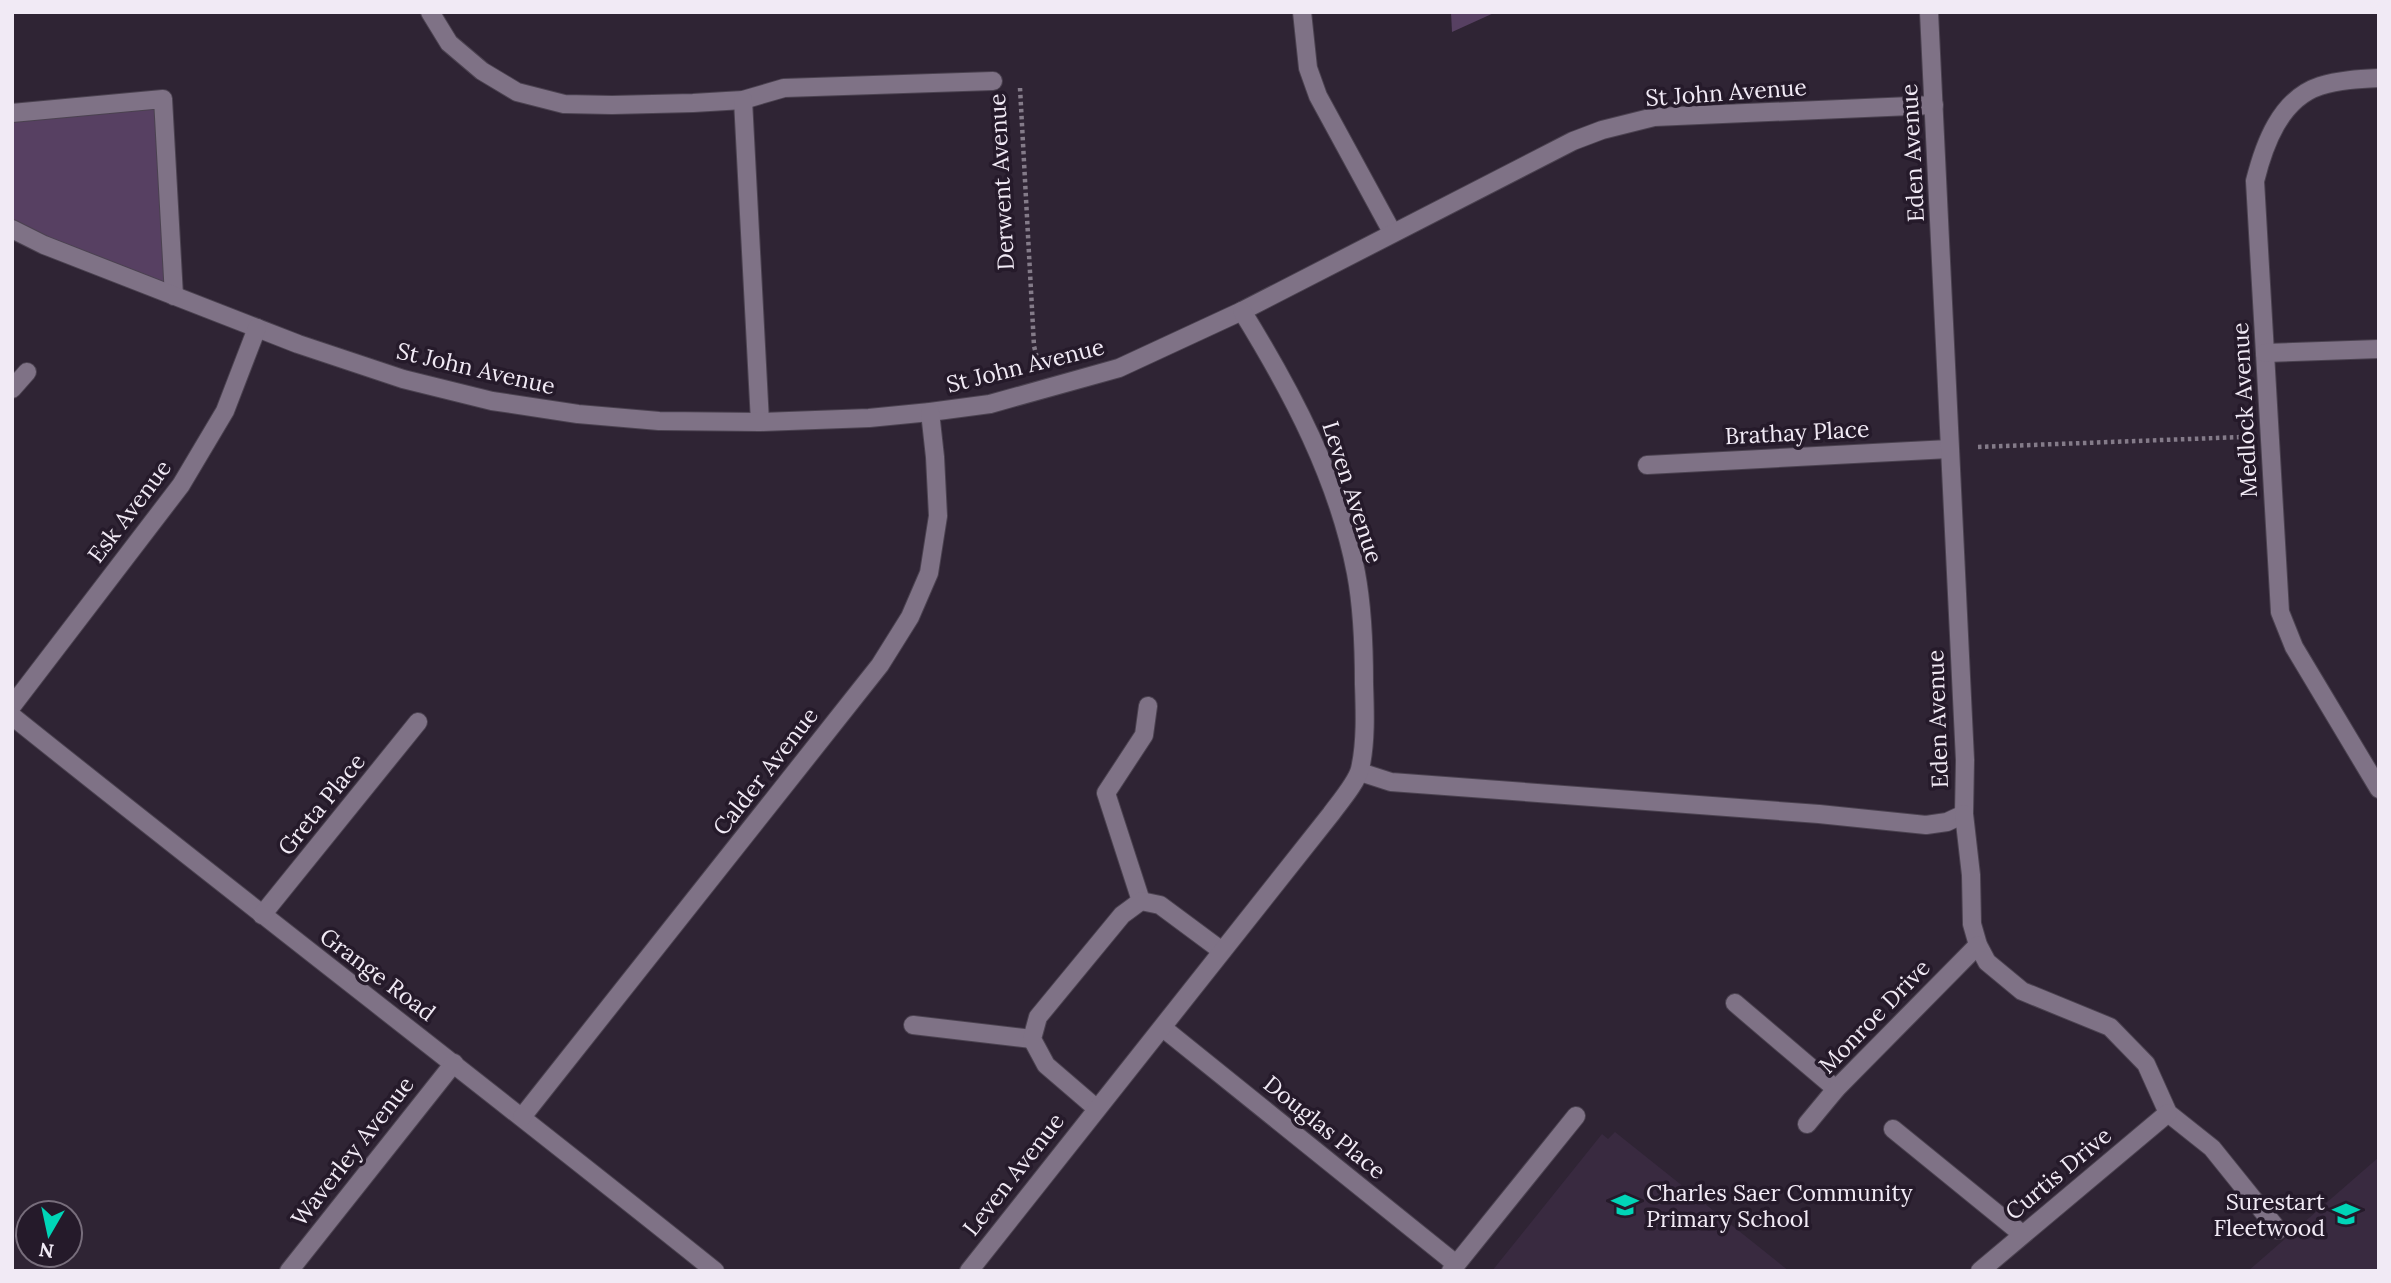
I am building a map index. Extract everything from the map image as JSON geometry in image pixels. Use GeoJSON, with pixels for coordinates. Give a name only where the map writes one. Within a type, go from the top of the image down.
{"type":"FeatureCollection","features":[{"type":"Feature","properties":{"kind":"street","name":"Derwent Avenue"},"geometry":{"type":"LineString","coordinates":[[430,12],[449,43],[482,71],[517,92],[564,104],[743,100],[784,88],[993,82]]}},
{"type":"Feature","properties":{"kind":"street"},"geometry":{"type":"LineString","coordinates":[[1302,12],[1308,68],[1318,96],[1330,123],[1392,232]]}},
{"type":"Feature","properties":{"kind":"street","name":"Eden Avenue"},"geometry":{"type":"LineString","coordinates":[[1360,772],[1391,782],[1819,814],[1905,824],[1947,822],[1964,814],[1965,760],[1930,12]]}},
{"type":"Feature","properties":{"kind":"street","name":"Medlock Avenue"},"geometry":{"type":"LineString","coordinates":[[2379,78],[2345,80],[2317,87],[2293,103],[2276,124],[2263,150],[2255,181],[2280,612],[2294,647],[2379,789]]}},
{"type":"Feature","properties":{"kind":"street"},"geometry":{"type":"LineString","coordinates":[[12,113],[163,99],[174,296]]}},
{"type":"Feature","properties":{"kind":"street"},"geometry":{"type":"LineString","coordinates":[[743,100],[760,422]]}},
{"type":"Feature","properties":{"kind":"street","name":"St John Avenue"},"geometry":{"type":"LineString","coordinates":[[12,229],[44,245],[257,328],[403,379],[492,401],[578,414],[659,421],[760,422],[930,412],[990,404],[1119,368],[1242,311],[1392,232],[1573,141],[1602,130],[1654,117],[1934,105]]}},
{"type":"Feature","properties":{"kind":"street","name":"Leven Avenue"},"geometry":{"type":"LineString","coordinates":[[969,1271],[1331,814],[1360,772],[1365,714],[1364,645],[1356,573],[1337,503],[1311,432],[1269,353],[1242,311]]}},
{"type":"Feature","properties":{"kind":"street","name":"Esk Avenue"},"geometry":{"type":"LineString","coordinates":[[12,706],[181,485],[225,411],[257,328]]}},
{"type":"Feature","properties":{"kind":"street"},"geometry":{"type":"LineString","coordinates":[[2265,354],[2379,349]]}},
{"type":"Feature","properties":{"kind":"street"},"geometry":{"type":"LineString","coordinates":[[12,389],[27,372]]}},
{"type":"Feature","properties":{"kind":"street","name":"Calder Avenue"},"geometry":{"type":"LineString","coordinates":[[522,1116],[880,665],[909,617],[929,573],[938,516],[936,457],[930,412]]}},
{"type":"Feature","properties":{"kind":"street","name":"Brathay Place"},"geometry":{"type":"LineString","coordinates":[[1647,465],[1949,449]]}},
{"type":"Feature","properties":{"kind":"street"},"geometry":{"type":"LineString","coordinates":[[1140,901],[1106,793],[1144,734],[1148,706]]}},
{"type":"Feature","properties":{"kind":"street","name":"Grange Road"},"geometry":{"type":"LineString","coordinates":[[12,716],[715,1271]]}},
{"type":"Feature","properties":{"kind":"street","name":"Greta Place"},"geometry":{"type":"LineString","coordinates":[[262,915],[418,722]]}},
{"type":"Feature","properties":{"kind":"street"},"geometry":{"type":"LineString","coordinates":[[1964,814],[1971,875],[1972,924],[1978,945],[1987,962],[2022,991],[2110,1027],[2146,1064],[2168,1113],[2212,1148],[2278,1230]]}},
{"type":"Feature","properties":{"kind":"street"},"geometry":{"type":"LineString","coordinates":[[913,1025],[1032,1039],[1038,1017],[1122,915],[1140,901],[1160,905],[1222,951]]}},
{"type":"Feature","properties":{"kind":"street","name":"Monroe Drive"},"geometry":{"type":"LineString","coordinates":[[1807,1124],[1836,1089],[1978,945]]}},
{"type":"Feature","properties":{"kind":"street"},"geometry":{"type":"LineString","coordinates":[[1735,1003],[1836,1089]]}},
{"type":"Feature","properties":{"kind":"street","name":"Douglas Place"},"geometry":{"type":"LineString","coordinates":[[1163,1028],[1453,1267],[1576,1116]]}},
{"type":"Feature","properties":{"kind":"street","name":"Leven Avenue"},"geometry":{"type":"LineString","coordinates":[[1032,1039],[1046,1065],[1096,1108]]}},
{"type":"Feature","properties":{"kind":"street","name":"Waverley Avenue"},"geometry":{"type":"LineString","coordinates":[[289,1271],[454,1063]]}},
{"type":"Feature","properties":{"kind":"street","name":"Curtis Drive"},"geometry":{"type":"LineString","coordinates":[[1980,1271],[2168,1113]]}},
{"type":"Feature","properties":{"kind":"street"},"geometry":{"type":"LineString","coordinates":[[1894,1129],[2022,1234]]}},
{"type":"Feature","properties":{"kind":"path","name":"Derwent Avenue"},"geometry":{"type":"LineString","coordinates":[[993,82],[1020,81],[1034,346],[1046,390]]}},
{"type":"Feature","properties":{"kind":"path"},"geometry":{"type":"LineString","coordinates":[[1949,449],[2270,437]]}},
{"type":"Feature","properties":{"kind":"shaded area"},"geometry":{"type":"Polygon","coordinates":[[[1451,12],[1496,12],[1452,32],[1451,12]]]}},
{"type":"Feature","properties":{"kind":"shaded area"},"geometry":{"type":"Polygon","coordinates":[[[163,99],[174,296],[12,229],[12,113],[163,99]]]}},
{"type":"Feature","properties":{"kind":"shaded area","name":"Charles Saer Community Primary School"},"geometry":{"type":"Polygon","coordinates":[[[1615,1132],[1789,1271],[1492,1271],[1602,1134],[1608,1139],[1615,1132]]]}},
{"type":"Feature","properties":{"kind":"shaded area","name":"Surestart Fleetwood"},"geometry":{"type":"Polygon","coordinates":[[[2379,1157],[2379,1271],[2248,1271],[2379,1157]]]}},
{"type":"Feature","properties":{"kind":"place","name":"Charles Saer Community Primary School"},"geometry":{"type":"Point","coordinates":[1625,1205]}},
{"type":"Feature","properties":{"kind":"place","name":"Surestart Fleetwood"},"geometry":{"type":"Point","coordinates":[2346,1214]}}]}
